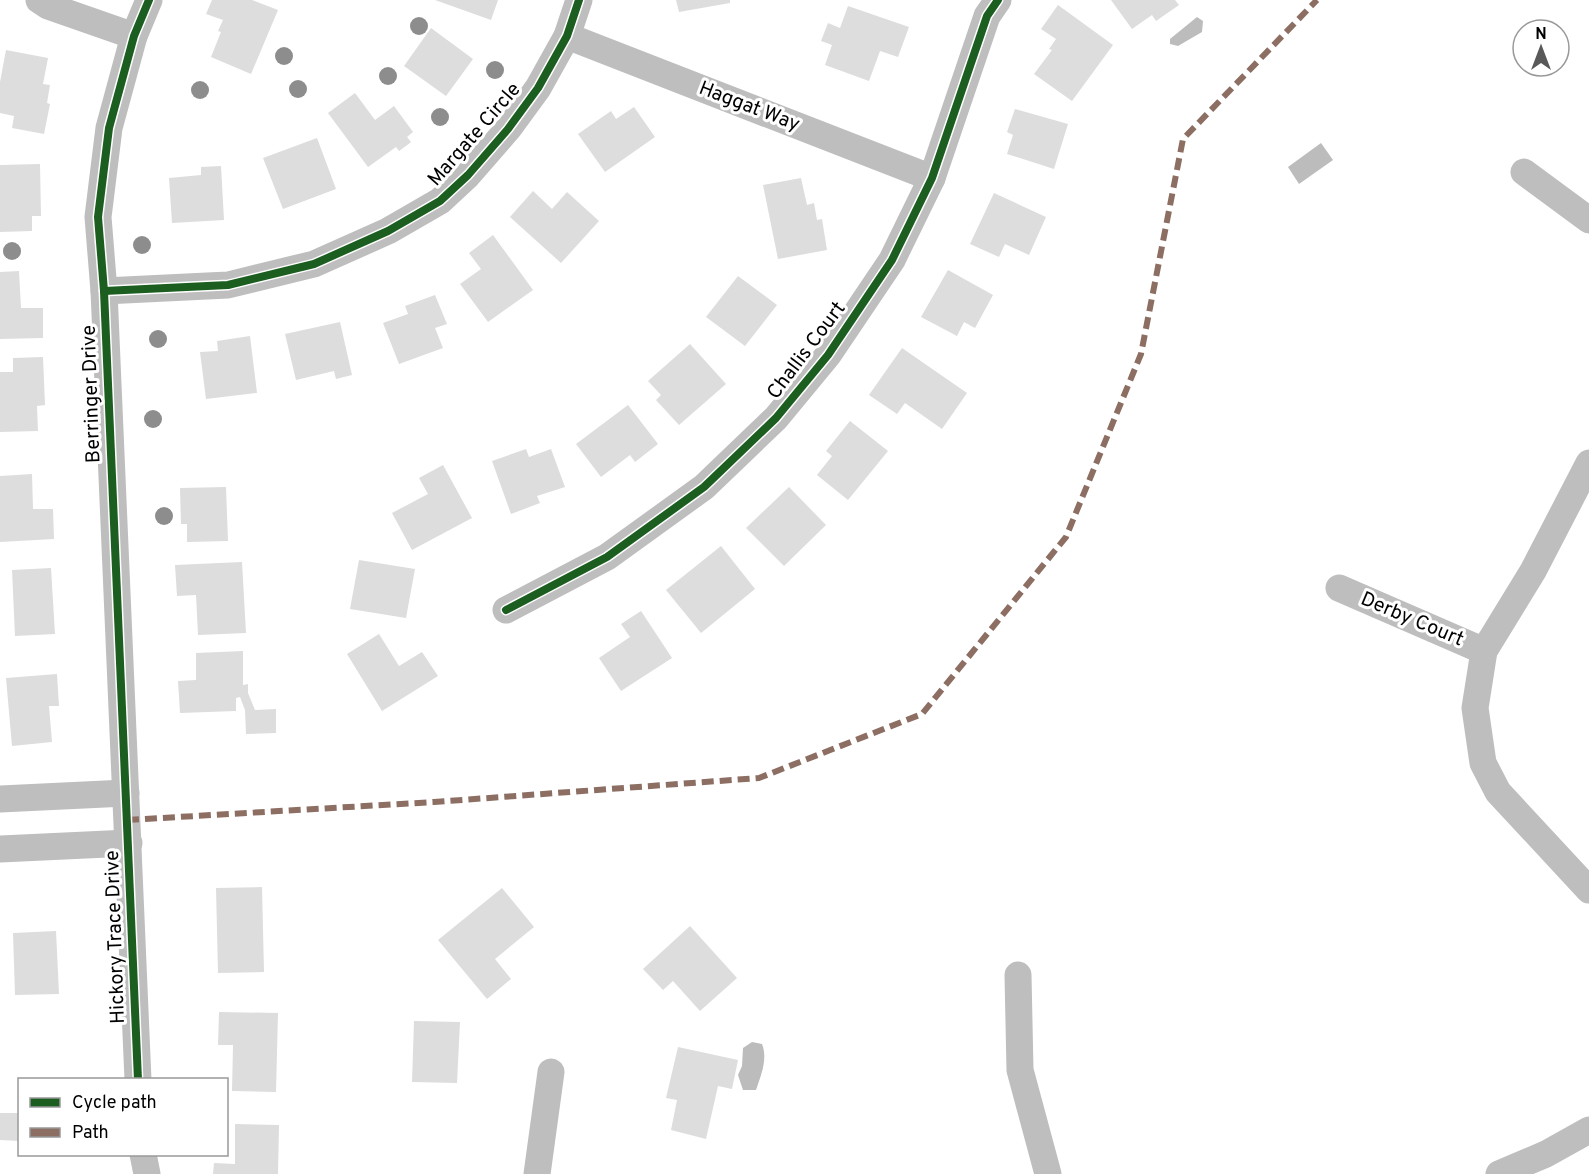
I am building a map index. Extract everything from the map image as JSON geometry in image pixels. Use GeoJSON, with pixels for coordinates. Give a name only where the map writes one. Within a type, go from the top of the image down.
{"type":"FeatureCollection","features":[{"type":"Feature","properties":{"kind":"street"},"geometry":{"type":"LineString","coordinates":[[39,0],[48,6],[134,36]]}},
{"type":"Feature","properties":{"kind":"street","name":"Berringer Drive"},"geometry":{"type":"LineString","coordinates":[[126,793],[104,291],[98,217],[109,128],[134,36],[149,0]]}},
{"type":"Feature","properties":{"kind":"street","name":"Margate Circle"},"geometry":{"type":"LineString","coordinates":[[104,291],[228,285],[315,264],[388,231],[440,201],[468,175],[508,129],[538,88],[567,36],[579,0]]}},
{"type":"Feature","properties":{"kind":"street","name":"Challis Court"},"geometry":{"type":"LineString","coordinates":[[506,610],[607,557],[704,487],[776,418],[828,355],[892,260],[932,178],[987,16],[998,0]]}},
{"type":"Feature","properties":{"kind":"street","name":"Haggat Way"},"geometry":{"type":"LineString","coordinates":[[567,36],[932,178]]}},
{"type":"Feature","properties":{"kind":"street"},"geometry":{"type":"LineString","coordinates":[[1524,172],[1589,220]]}},
{"type":"Feature","properties":{"kind":"street"},"geometry":{"type":"LineString","coordinates":[[1589,463],[1533,571],[1484,651],[1475,708],[1483,763],[1498,792],[1589,890]]}},
{"type":"Feature","properties":{"kind":"street","name":"Derby Court"},"geometry":{"type":"LineString","coordinates":[[1339,588],[1484,651]]}},
{"type":"Feature","properties":{"kind":"street"},"geometry":{"type":"LineString","coordinates":[[0,799],[126,793]]}},
{"type":"Feature","properties":{"kind":"street","name":"Hickory Trace Drive"},"geometry":{"type":"LineString","coordinates":[[126,793],[138,1078]]}},
{"type":"Feature","properties":{"kind":"street","name":"Hickory Trace Drive"},"geometry":{"type":"LineString","coordinates":[[0,849],[129,843]]}},
{"type":"Feature","properties":{"kind":"street"},"geometry":{"type":"LineString","coordinates":[[1018,975],[1020,1070],[1048,1174]]}},
{"type":"Feature","properties":{"kind":"street"},"geometry":{"type":"LineString","coordinates":[[537,1174],[551,1072]]}},
{"type":"Feature","properties":{"kind":"street"},"geometry":{"type":"LineString","coordinates":[[1499,1174],[1546,1154],[1589,1130]]}},
{"type":"Feature","properties":{"kind":"street"},"geometry":{"type":"LineString","coordinates":[[143,1156],[147,1174]]}},
{"type":"Feature","properties":{"kind":"shaded area"},"geometry":{"type":"Polygon","coordinates":[[[1197,17],[1203,21],[1202,32],[1178,46],[1170,44],[1170,39],[1197,17]]]}},
{"type":"Feature","properties":{"kind":"shaded area"},"geometry":{"type":"Polygon","coordinates":[[[1321,143],[1333,160],[1299,184],[1288,167],[1321,143]]]}},
{"type":"Feature","properties":{"kind":"shaded area"},"geometry":{"type":"Polygon","coordinates":[[[752,1042],[762,1044],[763,1067],[756,1090],[743,1090],[738,1075],[742,1066],[743,1048],[752,1042]]]}},
{"type":"Feature","properties":{"kind":"building"},"geometry":{"type":"Polygon","coordinates":[[[212,0],[252,0],[278,10],[251,74],[211,57],[223,20],[206,14],[212,0]]]}},
{"type":"Feature","properties":{"kind":"building"},"geometry":{"type":"Polygon","coordinates":[[[435,0],[498,0],[491,20],[435,0]]]}},
{"type":"Feature","properties":{"kind":"building"},"geometry":{"type":"Polygon","coordinates":[[[676,0],[730,0],[730,3],[679,12],[676,0]]]}},
{"type":"Feature","properties":{"kind":"building"},"geometry":{"type":"Polygon","coordinates":[[[1111,0],[1175,0],[1179,5],[1156,21],[1152,15],[1132,29],[1111,0]]]}},
{"type":"Feature","properties":{"kind":"building"},"geometry":{"type":"Polygon","coordinates":[[[1058,5],[1113,45],[1072,101],[1034,74],[1052,50],[1049,49],[1056,39],[1041,29],[1058,5]]]}},
{"type":"Feature","properties":{"kind":"building"},"geometry":{"type":"Polygon","coordinates":[[[848,6],[909,27],[898,57],[880,51],[869,81],[825,65],[832,45],[821,41],[828,23],[840,28],[848,6]]]}},
{"type":"Feature","properties":{"kind":"building"},"geometry":{"type":"Polygon","coordinates":[[[431,28],[473,59],[446,96],[404,66],[431,28]]]}},
{"type":"Feature","properties":{"kind":"building"},"geometry":{"type":"Polygon","coordinates":[[[6,50],[48,58],[43,84],[50,85],[47,103],[50,104],[44,134],[12,128],[14,116],[0,113],[0,82],[6,50]]]}},
{"type":"Feature","properties":{"kind":"building"},"geometry":{"type":"Polygon","coordinates":[[[355,93],[375,120],[394,106],[413,132],[407,137],[411,142],[406,146],[399,151],[396,147],[368,167],[328,113],[355,93]]]}},
{"type":"Feature","properties":{"kind":"building"},"geometry":{"type":"Polygon","coordinates":[[[634,107],[655,137],[605,172],[578,134],[611,111],[616,119],[634,107]]]}},
{"type":"Feature","properties":{"kind":"building"},"geometry":{"type":"Polygon","coordinates":[[[1015,109],[1068,124],[1054,169],[1007,154],[1013,135],[1007,132],[1015,109]]]}},
{"type":"Feature","properties":{"kind":"building"},"geometry":{"type":"Polygon","coordinates":[[[317,138],[336,189],[283,209],[263,158],[317,138]]]}},
{"type":"Feature","properties":{"kind":"building"},"geometry":{"type":"Polygon","coordinates":[[[40,164],[41,216],[32,216],[32,231],[0,232],[0,165],[40,164]]]}},
{"type":"Feature","properties":{"kind":"building"},"geometry":{"type":"Polygon","coordinates":[[[221,166],[224,220],[172,223],[169,178],[201,175],[201,167],[221,166]]]}},
{"type":"Feature","properties":{"kind":"building"},"geometry":{"type":"Polygon","coordinates":[[[801,178],[807,205],[814,203],[817,220],[822,219],[827,250],[778,259],[763,185],[801,178]]]}},
{"type":"Feature","properties":{"kind":"building"},"geometry":{"type":"Polygon","coordinates":[[[533,191],[552,209],[567,192],[599,221],[561,263],[510,217],[533,191]]]}},
{"type":"Feature","properties":{"kind":"building"},"geometry":{"type":"Polygon","coordinates":[[[994,193],[1046,217],[1029,255],[1005,244],[999,257],[970,244],[994,193]]]}},
{"type":"Feature","properties":{"kind":"building"},"geometry":{"type":"Polygon","coordinates":[[[493,235],[533,290],[488,322],[460,284],[481,269],[469,253],[493,235]]]}},
{"type":"Feature","properties":{"kind":"building"},"geometry":{"type":"Polygon","coordinates":[[[948,270],[993,295],[975,328],[964,322],[957,336],[921,317],[948,270]]]}},
{"type":"Feature","properties":{"kind":"building"},"geometry":{"type":"Polygon","coordinates":[[[19,271],[21,308],[43,308],[43,338],[0,339],[0,272],[19,271]]]}},
{"type":"Feature","properties":{"kind":"building"},"geometry":{"type":"Polygon","coordinates":[[[738,276],[777,305],[745,346],[706,317],[738,276]]]}},
{"type":"Feature","properties":{"kind":"building"},"geometry":{"type":"Polygon","coordinates":[[[435,295],[447,324],[435,328],[443,348],[399,364],[383,323],[408,314],[405,306],[435,295]]]}},
{"type":"Feature","properties":{"kind":"building"},"geometry":{"type":"Polygon","coordinates":[[[340,322],[352,375],[336,379],[334,371],[296,380],[285,334],[340,322]]]}},
{"type":"Feature","properties":{"kind":"building"},"geometry":{"type":"Polygon","coordinates":[[[250,336],[257,393],[206,399],[200,352],[218,351],[217,341],[250,336]]]}},
{"type":"Feature","properties":{"kind":"building"},"geometry":{"type":"Polygon","coordinates":[[[690,344],[726,384],[679,425],[656,400],[661,395],[648,381],[690,344]]]}},
{"type":"Feature","properties":{"kind":"building"},"geometry":{"type":"Polygon","coordinates":[[[902,348],[967,393],[942,429],[905,403],[897,414],[869,395],[902,348]]]}},
{"type":"Feature","properties":{"kind":"building"},"geometry":{"type":"Polygon","coordinates":[[[43,357],[45,405],[37,406],[38,431],[0,432],[0,372],[13,372],[13,358],[43,357]]]}},
{"type":"Feature","properties":{"kind":"building"},"geometry":{"type":"Polygon","coordinates":[[[628,405],[658,444],[635,462],[630,455],[601,477],[576,444],[628,405]]]}},
{"type":"Feature","properties":{"kind":"building"},"geometry":{"type":"Polygon","coordinates":[[[850,421],[888,451],[848,500],[817,475],[832,456],[826,451],[850,421]]]}},
{"type":"Feature","properties":{"kind":"building"},"geometry":{"type":"Polygon","coordinates":[[[526,449],[529,457],[551,449],[565,487],[537,496],[540,503],[511,514],[492,461],[526,449]]]}},
{"type":"Feature","properties":{"kind":"building"},"geometry":{"type":"Polygon","coordinates":[[[443,465],[472,518],[412,550],[392,513],[428,494],[419,478],[443,465]]]}},
{"type":"Feature","properties":{"kind":"building"},"geometry":{"type":"Polygon","coordinates":[[[32,474],[33,509],[53,509],[54,539],[0,542],[0,476],[32,474]]]}},
{"type":"Feature","properties":{"kind":"building"},"geometry":{"type":"Polygon","coordinates":[[[226,487],[228,541],[187,542],[187,524],[181,524],[180,488],[226,487]]]}},
{"type":"Feature","properties":{"kind":"building"},"geometry":{"type":"Polygon","coordinates":[[[789,487],[826,525],[784,566],[746,528],[789,487]]]}},
{"type":"Feature","properties":{"kind":"building"},"geometry":{"type":"Polygon","coordinates":[[[721,546],[755,589],[701,633],[666,590],[721,546]]]}},
{"type":"Feature","properties":{"kind":"building"},"geometry":{"type":"Polygon","coordinates":[[[359,560],[415,569],[406,618],[350,609],[359,560]]]}},
{"type":"Feature","properties":{"kind":"building"},"geometry":{"type":"Polygon","coordinates":[[[242,562],[246,633],[198,635],[196,595],[177,596],[175,565],[242,562]]]}},
{"type":"Feature","properties":{"kind":"building"},"geometry":{"type":"Polygon","coordinates":[[[51,568],[55,634],[15,636],[12,570],[51,568]]]}},
{"type":"Feature","properties":{"kind":"building"},"geometry":{"type":"Polygon","coordinates":[[[641,611],[672,658],[621,691],[599,658],[630,637],[621,624],[641,611]]]}},
{"type":"Feature","properties":{"kind":"building"},"geometry":{"type":"Polygon","coordinates":[[[379,634],[399,666],[422,652],[438,676],[382,711],[347,654],[379,634]]]}},
{"type":"Feature","properties":{"kind":"building"},"geometry":{"type":"Polygon","coordinates":[[[243,651],[243,685],[248,684],[248,693],[255,710],[276,709],[276,733],[246,734],[245,710],[240,697],[236,698],[236,711],[180,713],[178,681],[196,680],[196,653],[243,651]]]}},
{"type":"Feature","properties":{"kind":"building"},"geometry":{"type":"Polygon","coordinates":[[[57,674],[59,706],[49,706],[52,742],[12,746],[6,678],[57,674]]]}},
{"type":"Feature","properties":{"kind":"building"},"geometry":{"type":"Polygon","coordinates":[[[262,887],[264,972],[218,973],[216,888],[262,887]]]}},
{"type":"Feature","properties":{"kind":"building"},"geometry":{"type":"Polygon","coordinates":[[[502,888],[534,927],[495,959],[511,979],[487,999],[438,940],[502,888]]]}},
{"type":"Feature","properties":{"kind":"building"},"geometry":{"type":"Polygon","coordinates":[[[690,926],[737,978],[700,1011],[673,981],[663,990],[643,969],[690,926]]]}},
{"type":"Feature","properties":{"kind":"building"},"geometry":{"type":"Polygon","coordinates":[[[56,931],[59,994],[15,995],[13,933],[56,931]]]}},
{"type":"Feature","properties":{"kind":"building"},"geometry":{"type":"Polygon","coordinates":[[[219,1012],[278,1013],[276,1092],[232,1091],[233,1045],[218,1045],[219,1012]]]}},
{"type":"Feature","properties":{"kind":"building"},"geometry":{"type":"Polygon","coordinates":[[[414,1021],[460,1022],[457,1083],[412,1082],[414,1021]]]}},
{"type":"Feature","properties":{"kind":"building"},"geometry":{"type":"Polygon","coordinates":[[[678,1047],[738,1060],[732,1089],[718,1086],[706,1139],[671,1130],[677,1100],[666,1098],[678,1047]]]}},
{"type":"Feature","properties":{"kind":"building"},"geometry":{"type":"Polygon","coordinates":[[[0,1113],[18,1113],[18,1141],[0,1140],[0,1113]]]}},
{"type":"Feature","properties":{"kind":"building"},"geometry":{"type":"Polygon","coordinates":[[[235,1124],[279,1125],[278,1174],[213,1174],[214,1163],[235,1164],[235,1124]]]}},
{"type":"Feature","properties":{"kind":"marked path"},"geometry":{"type":"LineString","coordinates":[[127,820],[434,802],[759,778],[922,714],[1066,537],[1141,354],[1183,139],[1317,0]]}},
{"type":"Feature","properties":{"kind":"cycle path"},"geometry":{"type":"LineString","coordinates":[[138,1078],[104,291],[98,217],[109,128],[134,36],[149,0]]}},
{"type":"Feature","properties":{"kind":"cycle path"},"geometry":{"type":"LineString","coordinates":[[104,291],[228,285],[314,264],[388,231],[440,201],[468,175],[508,129],[538,88],[567,36],[579,0]]}},
{"type":"Feature","properties":{"kind":"cycle path"},"geometry":{"type":"LineString","coordinates":[[506,610],[607,557],[704,487],[776,418],[828,355],[892,260],[932,178],[987,16],[998,0]]}}]}
